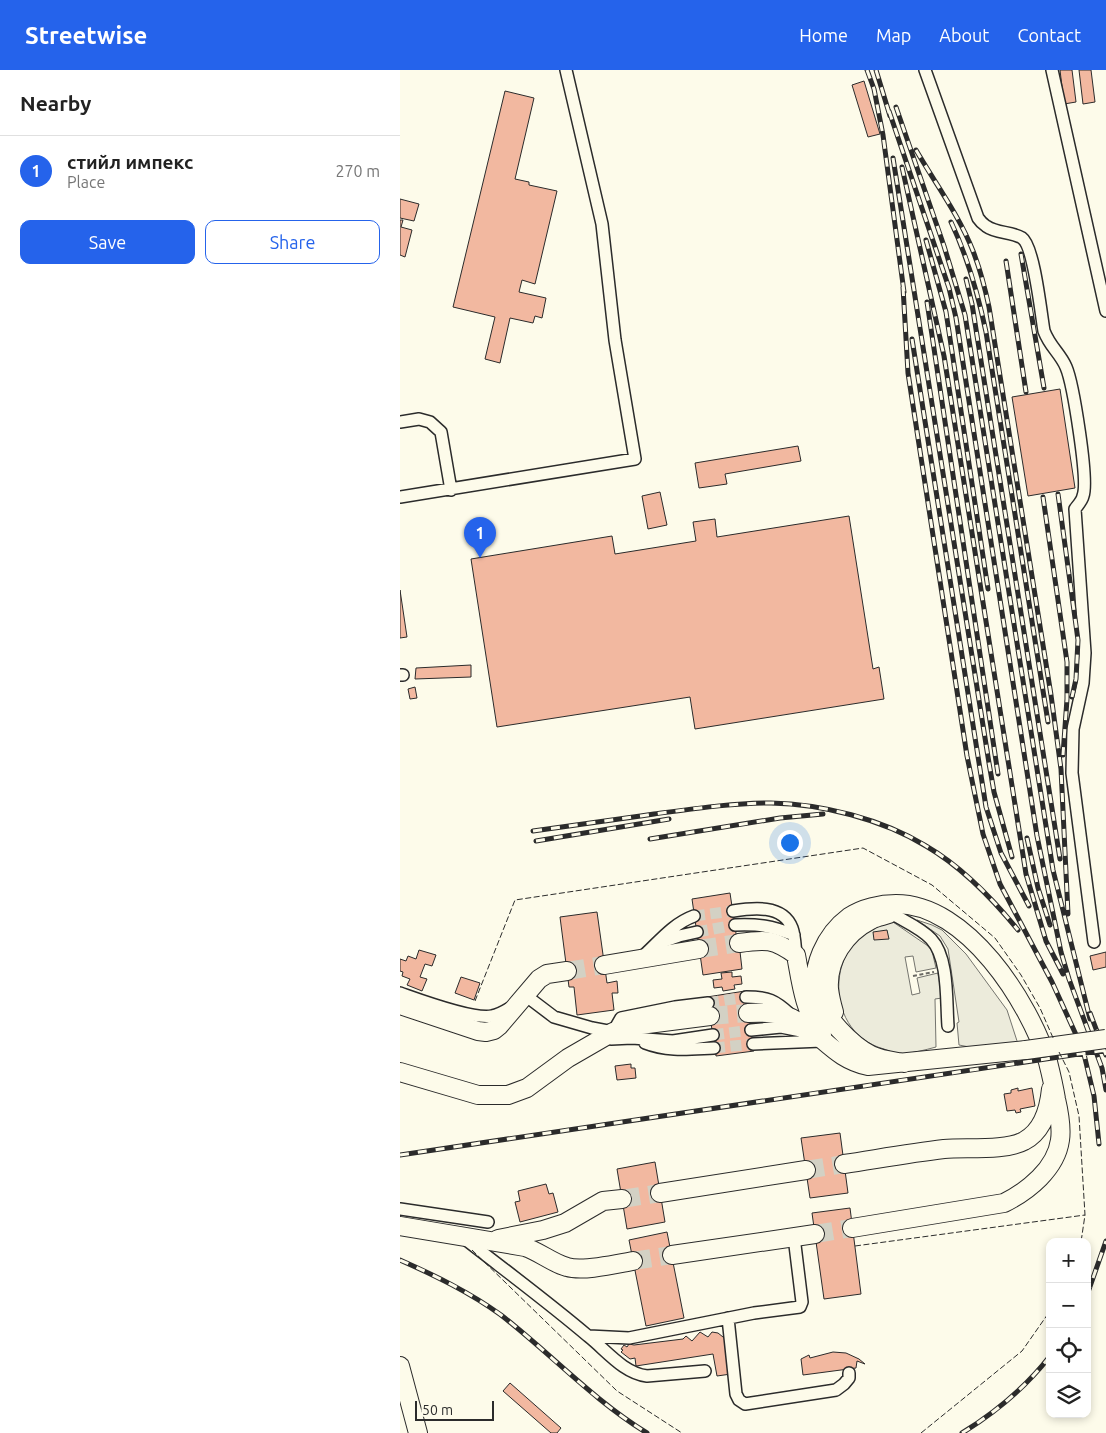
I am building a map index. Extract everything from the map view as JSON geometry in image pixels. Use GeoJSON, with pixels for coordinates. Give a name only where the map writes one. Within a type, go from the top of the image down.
{"type":"FeatureCollection","features":[{"type":"Feature","properties":{"kind":"highway"},"geometry":{"type":"LineString","coordinates":[[852,1228],[1004,1203],[1016,1197],[1045,1172],[1055,1155],[1060,1140],[1060,1119],[1052,1076],[1043,1052],[1016,996],[986,954],[938,914],[915,906],[884,905],[850,916],[839,926],[819,957],[816,985],[818,998],[827,1014],[850,1040],[870,1055],[904,1063]]}},
{"type":"Feature","properties":{"kind":"highway"},"geometry":{"type":"LineString","coordinates":[[836,1025],[829,990],[830,975],[840,947],[851,933],[871,919],[891,914],[912,913],[929,917],[963,933]]}},
{"type":"Feature","properties":{"kind":"highway"},"geometry":{"type":"LineString","coordinates":[[739,943],[759,940],[780,944],[796,955],[804,998],[824,1042]]}},
{"type":"Feature","properties":{"kind":"highway"},"geometry":{"type":"LineString","coordinates":[[604,965],[640,959],[698,941]]}},
{"type":"Feature","properties":{"kind":"highway"},"geometry":{"type":"LineString","coordinates":[[400,1005],[486,1032],[494,1030],[539,979],[547,974],[567,971]]}},
{"type":"Feature","properties":{"kind":"highway"},"geometry":{"type":"LineString","coordinates":[[400,1072],[478,1095],[508,1095],[527,1088],[568,1058],[613,1032],[709,1010]]}},
{"type":"Feature","properties":{"kind":"highway"},"geometry":{"type":"LineString","coordinates":[[748,1013],[779,1014],[797,1020],[848,1059],[868,1066],[1026,1050],[1106,1039]]}},
{"type":"Feature","properties":{"kind":"highway"},"geometry":{"type":"LineString","coordinates":[[844,1164],[944,1149],[1008,1146],[1022,1142],[1032,1136],[1042,1124],[1050,1096],[1052,1076]]}},
{"type":"Feature","properties":{"kind":"highway"},"geometry":{"type":"LineString","coordinates":[[660,1193],[806,1170]]}},
{"type":"Feature","properties":{"kind":"highway"},"geometry":{"type":"LineString","coordinates":[[485,1242],[543,1230],[565,1223],[603,1202],[622,1199]]}},
{"type":"Feature","properties":{"kind":"highway"},"geometry":{"type":"LineString","coordinates":[[400,1226],[535,1250],[560,1265],[570,1268],[633,1261]]}},
{"type":"Feature","properties":{"kind":"highway"},"geometry":{"type":"LineString","coordinates":[[672,1256],[815,1234]]}},
{"type":"Feature","properties":{"kind":"highway"},"geometry":{"type":"LineString","coordinates":[[400,1366],[418,1433]]}},
{"type":"Feature","properties":{"kind":"street"},"geometry":{"type":"LineString","coordinates":[[400,497],[635,459],[615,340],[602,224],[566,70]]}},
{"type":"Feature","properties":{"kind":"street"},"geometry":{"type":"LineString","coordinates":[[925,70],[978,218],[986,227],[1014,234],[1025,240],[1031,252],[1044,331],[1048,342],[1066,365],[1071,382],[1085,472],[1084,496],[1075,509],[1085,653],[1083,683],[1073,729],[1072,773],[1094,942]]}},
{"type":"Feature","properties":{"kind":"street"},"geometry":{"type":"LineString","coordinates":[[1052,70],[1106,311]]}},
{"type":"Feature","properties":{"kind":"street"},"geometry":{"type":"LineString","coordinates":[[400,422],[419,419],[430,422],[441,432],[451,490]]}},
{"type":"Feature","properties":{"kind":"street"},"geometry":{"type":"LineString","coordinates":[[733,911],[753,908],[767,910],[786,918],[792,926],[796,955]]}},
{"type":"Feature","properties":{"kind":"street"},"geometry":{"type":"LineString","coordinates":[[891,914],[932,939],[940,953],[944,970],[948,1026]]}},
{"type":"Feature","properties":{"kind":"street"},"geometry":{"type":"LineString","coordinates":[[640,959],[658,944],[671,929],[683,920],[694,916]]}},
{"type":"Feature","properties":{"kind":"street"},"geometry":{"type":"LineString","coordinates":[[735,925],[758,924],[794,935]]}},
{"type":"Feature","properties":{"kind":"street"},"geometry":{"type":"LineString","coordinates":[[658,944],[678,936],[698,941]]}},
{"type":"Feature","properties":{"kind":"street"},"geometry":{"type":"LineString","coordinates":[[400,993],[436,1006],[474,1015],[492,1016],[520,1001],[554,1016],[592,1028],[613,1032]]}},
{"type":"Feature","properties":{"kind":"street"},"geometry":{"type":"LineString","coordinates":[[748,1013],[824,1042]]}},
{"type":"Feature","properties":{"kind":"street"},"geometry":{"type":"LineString","coordinates":[[595,1042],[615,1038],[673,1041],[713,1035]]}},
{"type":"Feature","properties":{"kind":"street"},"geometry":{"type":"LineString","coordinates":[[632,1038],[664,1049],[714,1048]]}},
{"type":"Feature","properties":{"kind":"street"},"geometry":{"type":"LineString","coordinates":[[753,1044],[824,1042]]}},
{"type":"Feature","properties":{"kind":"street"},"geometry":{"type":"LineString","coordinates":[[400,1209],[488,1222]]}},
{"type":"Feature","properties":{"kind":"street"},"geometry":{"type":"LineString","coordinates":[[589,1336],[629,1338],[728,1318],[800,1307],[794,1237]]}},
{"type":"Feature","properties":{"kind":"street"},"geometry":{"type":"LineString","coordinates":[[464,1238],[589,1336],[630,1371],[647,1376],[705,1371]]}},
{"type":"Feature","properties":{"kind":"street"},"geometry":{"type":"LineString","coordinates":[[728,1318],[736,1394],[739,1400],[745,1404],[836,1390],[849,1378],[849,1374]]}},
{"type":"Feature","properties":{"kind":"path"},"geometry":{"type":"LineString","coordinates":[[913,976],[944,970]]}},
{"type":"Feature","properties":{"kind":"shaded area"},"geometry":{"type":"Polygon","coordinates":[[[917,920],[942,930],[966,954],[1007,1010],[1018,1044],[985,1050],[959,1045],[957,1023],[959,1022],[948,949],[940,936],[917,920]]]}},
{"type":"Feature","properties":{"kind":"shaded area"},"geometry":{"type":"Polygon","coordinates":[[[893,922],[928,946],[932,951],[936,968],[916,972],[913,956],[905,957],[912,995],[920,993],[917,978],[938,973],[942,998],[935,999],[936,1047],[902,1054],[888,1051],[863,1039],[848,1022],[840,1002],[839,981],[844,960],[854,942],[871,928],[893,922]]]}},
{"type":"Feature","properties":{"kind":"building"},"geometry":{"type":"Polygon","coordinates":[[[1060,70],[1072,70],[1076,102],[1064,104],[1060,70]]]}},
{"type":"Feature","properties":{"kind":"building"},"geometry":{"type":"Polygon","coordinates":[[[1079,70],[1091,70],[1095,102],[1083,104],[1079,70]]]}},
{"type":"Feature","properties":{"kind":"building"},"geometry":{"type":"Polygon","coordinates":[[[864,81],[880,134],[868,137],[852,85],[864,81]]]}},
{"type":"Feature","properties":{"kind":"building"},"geometry":{"type":"Polygon","coordinates":[[[505,91],[534,98],[515,179],[529,182],[529,185],[557,191],[535,284],[522,280],[519,292],[546,298],[542,318],[535,316],[533,323],[510,318],[500,363],[485,359],[495,317],[453,307],[505,91]]]}},
{"type":"Feature","properties":{"kind":"building"},"geometry":{"type":"Polygon","coordinates":[[[400,199],[419,204],[414,221],[400,218],[400,199]]]}},
{"type":"Feature","properties":{"kind":"building"},"geometry":{"type":"Polygon","coordinates":[[[400,220],[403,220],[401,227],[412,230],[405,257],[400,255],[400,220]]]}},
{"type":"Feature","properties":{"kind":"building"},"geometry":{"type":"Polygon","coordinates":[[[1060,389],[1075,488],[1028,496],[1012,397],[1060,389]]]}},
{"type":"Feature","properties":{"kind":"building"},"geometry":{"type":"Polygon","coordinates":[[[798,446],[801,461],[725,474],[727,484],[699,488],[695,463],[798,446]]]}},
{"type":"Feature","properties":{"kind":"building"},"geometry":{"type":"Polygon","coordinates":[[[660,492],[667,525],[648,529],[642,496],[660,492]]]}},
{"type":"Feature","properties":{"kind":"building"},"geometry":{"type":"Polygon","coordinates":[[[849,516],[873,669],[879,667],[884,699],[695,729],[690,697],[497,727],[471,559],[612,536],[615,554],[696,541],[693,522],[715,519],[717,537],[849,516]]]}},
{"type":"Feature","properties":{"kind":"building"},"geometry":{"type":"Polygon","coordinates":[[[400,590],[407,637],[400,638],[400,590]]]}},
{"type":"Feature","properties":{"kind":"building"},"geometry":{"type":"Polygon","coordinates":[[[471,665],[471,677],[415,679],[416,668],[471,665]]]}},
{"type":"Feature","properties":{"kind":"building"},"geometry":{"type":"Polygon","coordinates":[[[415,687],[417,698],[410,699],[408,689],[415,687]]]}},
{"type":"Feature","properties":{"kind":"building"},"geometry":{"type":"Polygon","coordinates":[[[730,893],[742,969],[703,975],[692,899],[730,893]]]}},
{"type":"Feature","properties":{"kind":"building"},"geometry":{"type":"Polygon","coordinates":[[[597,912],[607,983],[617,981],[618,993],[612,993],[614,1010],[577,1015],[574,987],[569,987],[560,917],[597,912]]]}},
{"type":"Feature","properties":{"kind":"building"},"geometry":{"type":"Polygon","coordinates":[[[887,930],[889,939],[874,940],[873,932],[887,930]]]}},
{"type":"Feature","properties":{"kind":"building"},"geometry":{"type":"Polygon","coordinates":[[[419,950],[436,955],[432,966],[425,964],[420,977],[427,979],[422,991],[407,985],[410,979],[402,976],[403,972],[400,971],[400,959],[406,961],[408,956],[416,959],[419,950]]]}},
{"type":"Feature","properties":{"kind":"building"},"geometry":{"type":"Polygon","coordinates":[[[1106,952],[1106,967],[1093,970],[1090,956],[1106,952]]]}},
{"type":"Feature","properties":{"kind":"building"},"geometry":{"type":"Polygon","coordinates":[[[732,972],[732,977],[741,976],[742,984],[734,985],[735,989],[723,991],[722,987],[714,988],[713,980],[722,979],[721,973],[732,972]]]}},
{"type":"Feature","properties":{"kind":"building"},"geometry":{"type":"Polygon","coordinates":[[[461,977],[480,983],[474,1000],[455,993],[461,977]]]}},
{"type":"Feature","properties":{"kind":"building"},"geometry":{"type":"Polygon","coordinates":[[[745,991],[754,1051],[716,1056],[707,997],[745,991]]]}},
{"type":"Feature","properties":{"kind":"building"},"geometry":{"type":"Polygon","coordinates":[[[631,1064],[631,1068],[635,1068],[636,1078],[617,1080],[615,1066],[631,1064]]]}},
{"type":"Feature","properties":{"kind":"building"},"geometry":{"type":"Polygon","coordinates":[[[1018,1088],[1018,1091],[1032,1088],[1035,1106],[1020,1109],[1021,1112],[1016,1113],[1015,1110],[1007,1111],[1004,1094],[1011,1093],[1011,1090],[1018,1088]]]}},
{"type":"Feature","properties":{"kind":"building"},"geometry":{"type":"Polygon","coordinates":[[[840,1133],[848,1193],[810,1198],[801,1138],[840,1133]]]}},
{"type":"Feature","properties":{"kind":"building"},"geometry":{"type":"Polygon","coordinates":[[[655,1162],[665,1222],[627,1229],[617,1169],[655,1162]]]}},
{"type":"Feature","properties":{"kind":"building"},"geometry":{"type":"Polygon","coordinates":[[[546,1184],[549,1194],[553,1193],[558,1212],[520,1222],[515,1202],[520,1201],[518,1191],[546,1184]]]}},
{"type":"Feature","properties":{"kind":"building"},"geometry":{"type":"Polygon","coordinates":[[[850,1208],[861,1294],[824,1299],[812,1213],[850,1208]]]}},
{"type":"Feature","properties":{"kind":"building"},"geometry":{"type":"Polygon","coordinates":[[[667,1232],[684,1318],[646,1326],[629,1240],[667,1232]]]}},
{"type":"Feature","properties":{"kind":"building"},"geometry":{"type":"Polygon","coordinates":[[[700,1332],[708,1337],[712,1332],[718,1333],[728,1341],[731,1374],[717,1376],[713,1354],[636,1366],[635,1358],[630,1359],[621,1352],[624,1345],[627,1347],[629,1344],[683,1339],[686,1336],[692,1341],[700,1332]]]}},
{"type":"Feature","properties":{"kind":"building"},"geometry":{"type":"Polygon","coordinates":[[[833,1352],[846,1353],[865,1364],[857,1361],[856,1368],[803,1375],[801,1359],[809,1355],[810,1358],[833,1352]]]}},
{"type":"Feature","properties":{"kind":"building"},"geometry":{"type":"Polygon","coordinates":[[[510,1383],[561,1428],[557,1433],[551,1433],[503,1391],[510,1383]]]}},
{"type":"Feature","properties":{"kind":"tunnel"},"geometry":{"type":"LineString","coordinates":[[694,916],[733,911]]}},
{"type":"Feature","properties":{"kind":"tunnel"},"geometry":{"type":"LineString","coordinates":[[697,932],[735,925]]}},
{"type":"Feature","properties":{"kind":"tunnel"},"geometry":{"type":"LineString","coordinates":[[699,949],[739,943]]}},
{"type":"Feature","properties":{"kind":"tunnel"},"geometry":{"type":"LineString","coordinates":[[567,971],[604,965]]}},
{"type":"Feature","properties":{"kind":"tunnel"},"geometry":{"type":"LineString","coordinates":[[708,1003],[746,997]]}},
{"type":"Feature","properties":{"kind":"tunnel"},"geometry":{"type":"LineString","coordinates":[[710,1016],[748,1013]]}},
{"type":"Feature","properties":{"kind":"tunnel"},"geometry":{"type":"LineString","coordinates":[[713,1035],[751,1030]]}},
{"type":"Feature","properties":{"kind":"tunnel"},"geometry":{"type":"LineString","coordinates":[[714,1048],[753,1044]]}},
{"type":"Feature","properties":{"kind":"tunnel"},"geometry":{"type":"LineString","coordinates":[[806,1170],[844,1164]]}},
{"type":"Feature","properties":{"kind":"tunnel"},"geometry":{"type":"LineString","coordinates":[[622,1199],[660,1193]]}},
{"type":"Feature","properties":{"kind":"tunnel"},"geometry":{"type":"LineString","coordinates":[[815,1234],[852,1228]]}},
{"type":"Feature","properties":{"kind":"tunnel"},"geometry":{"type":"LineString","coordinates":[[633,1261],[672,1255]]}},
{"type":"Feature","properties":{"kind":"railway"},"geometry":{"type":"LineString","coordinates":[[867,70],[874,89],[883,135],[904,292]]}},
{"type":"Feature","properties":{"kind":"railway"},"geometry":{"type":"LineString","coordinates":[[876,70],[890,116]]}},
{"type":"Feature","properties":{"kind":"railway"},"geometry":{"type":"LineString","coordinates":[[896,107],[944,246],[965,315],[1053,870],[1090,1019]]}},
{"type":"Feature","properties":{"kind":"railway"},"geometry":{"type":"LineString","coordinates":[[889,111],[949,288],[956,318],[1037,836],[1061,952],[1102,1068],[1106,1090]]}},
{"type":"Feature","properties":{"kind":"railway"},"geometry":{"type":"LineString","coordinates":[[916,150],[954,212],[967,238],[980,272],[989,307],[1051,695],[1061,769],[1068,914]]}},
{"type":"Feature","properties":{"kind":"railway"},"geometry":{"type":"LineString","coordinates":[[893,158],[989,763],[994,792],[1012,857]]}},
{"type":"Feature","properties":{"kind":"railway"},"geometry":{"type":"LineString","coordinates":[[902,167],[944,356],[1026,874],[1046,941],[1063,974]]}},
{"type":"Feature","properties":{"kind":"railway"},"geometry":{"type":"LineString","coordinates":[[951,222],[972,276],[986,332],[1048,722]]}},
{"type":"Feature","properties":{"kind":"railway"},"geometry":{"type":"LineString","coordinates":[[926,240],[946,312],[988,589]]}},
{"type":"Feature","properties":{"kind":"railway"},"geometry":{"type":"LineString","coordinates":[[1021,254],[1044,388]]}},
{"type":"Feature","properties":{"kind":"railway"},"geometry":{"type":"LineString","coordinates":[[1006,261],[1026,392]]}},
{"type":"Feature","properties":{"kind":"railway"},"geometry":{"type":"LineString","coordinates":[[966,279],[972,304],[1060,859]]}},
{"type":"Feature","properties":{"kind":"railway"},"geometry":{"type":"LineString","coordinates":[[903,287],[908,373],[967,756],[983,834],[1000,884],[1052,982],[1083,1050],[1094,1096],[1099,1144]]}},
{"type":"Feature","properties":{"kind":"railway"},"geometry":{"type":"LineString","coordinates":[[927,302],[998,774]]}},
{"type":"Feature","properties":{"kind":"railway"},"geometry":{"type":"LineString","coordinates":[[912,339],[986,807],[1001,853],[1029,906]]}},
{"type":"Feature","properties":{"kind":"railway"},"geometry":{"type":"LineString","coordinates":[[1058,494],[1078,640],[1076,679],[1072,697]]}},
{"type":"Feature","properties":{"kind":"railway"},"geometry":{"type":"LineString","coordinates":[[1043,497],[1067,662],[1067,699],[1063,755]]}},
{"type":"Feature","properties":{"kind":"railway"},"geometry":{"type":"LineString","coordinates":[[533,831],[683,810],[741,804],[790,804],[831,810],[890,828],[909,836],[939,854],[976,884],[1018,930]]}},
{"type":"Feature","properties":{"kind":"railway"},"geometry":{"type":"LineString","coordinates":[[650,839],[780,818],[823,814]]}},
{"type":"Feature","properties":{"kind":"railway"},"geometry":{"type":"LineString","coordinates":[[536,841],[669,819]]}},
{"type":"Feature","properties":{"kind":"railway"},"geometry":{"type":"LineString","coordinates":[[1027,838],[1038,888],[1050,925]]}},
{"type":"Feature","properties":{"kind":"railway"},"geometry":{"type":"LineString","coordinates":[[1090,1013],[1106,1055]]}},
{"type":"Feature","properties":{"kind":"railway"},"geometry":{"type":"LineString","coordinates":[[400,1155],[1106,1050]]}},
{"type":"Feature","properties":{"kind":"railway"},"geometry":{"type":"LineString","coordinates":[[1091,1284],[1106,1241]]}},
{"type":"Feature","properties":{"kind":"railway"},"geometry":{"type":"LineString","coordinates":[[400,1260],[452,1285],[501,1315],[608,1406],[647,1433]]}},
{"type":"Feature","properties":{"kind":"railway"},"geometry":{"type":"LineString","coordinates":[[962,1433],[1010,1398],[1046,1361]]}},
{"type":"Feature","properties":{"kind":"fence"},"geometry":{"type":"LineString","coordinates":[[475,1001],[515,900],[863,848],[932,885],[995,938],[1021,975],[1040,1008],[1054,1040]]}},
{"type":"Feature","properties":{"kind":"fence"},"geometry":{"type":"LineString","coordinates":[[1059,1052],[1069,1072],[1079,1116],[1085,1215],[1082,1238]]}},
{"type":"Feature","properties":{"kind":"fence"},"geometry":{"type":"LineString","coordinates":[[855,1246],[1085,1215]]}},
{"type":"Feature","properties":{"kind":"fence"},"geometry":{"type":"LineString","coordinates":[[472,1250],[617,1391],[682,1433]]}},
{"type":"Feature","properties":{"kind":"fence"},"geometry":{"type":"LineString","coordinates":[[921,1433],[1022,1351],[1046,1317]]}},
{"type":"Feature","properties":{"kind":"place","name":"стийл импекс"},"geometry":{"type":"Point","coordinates":[480,558]}}]}
